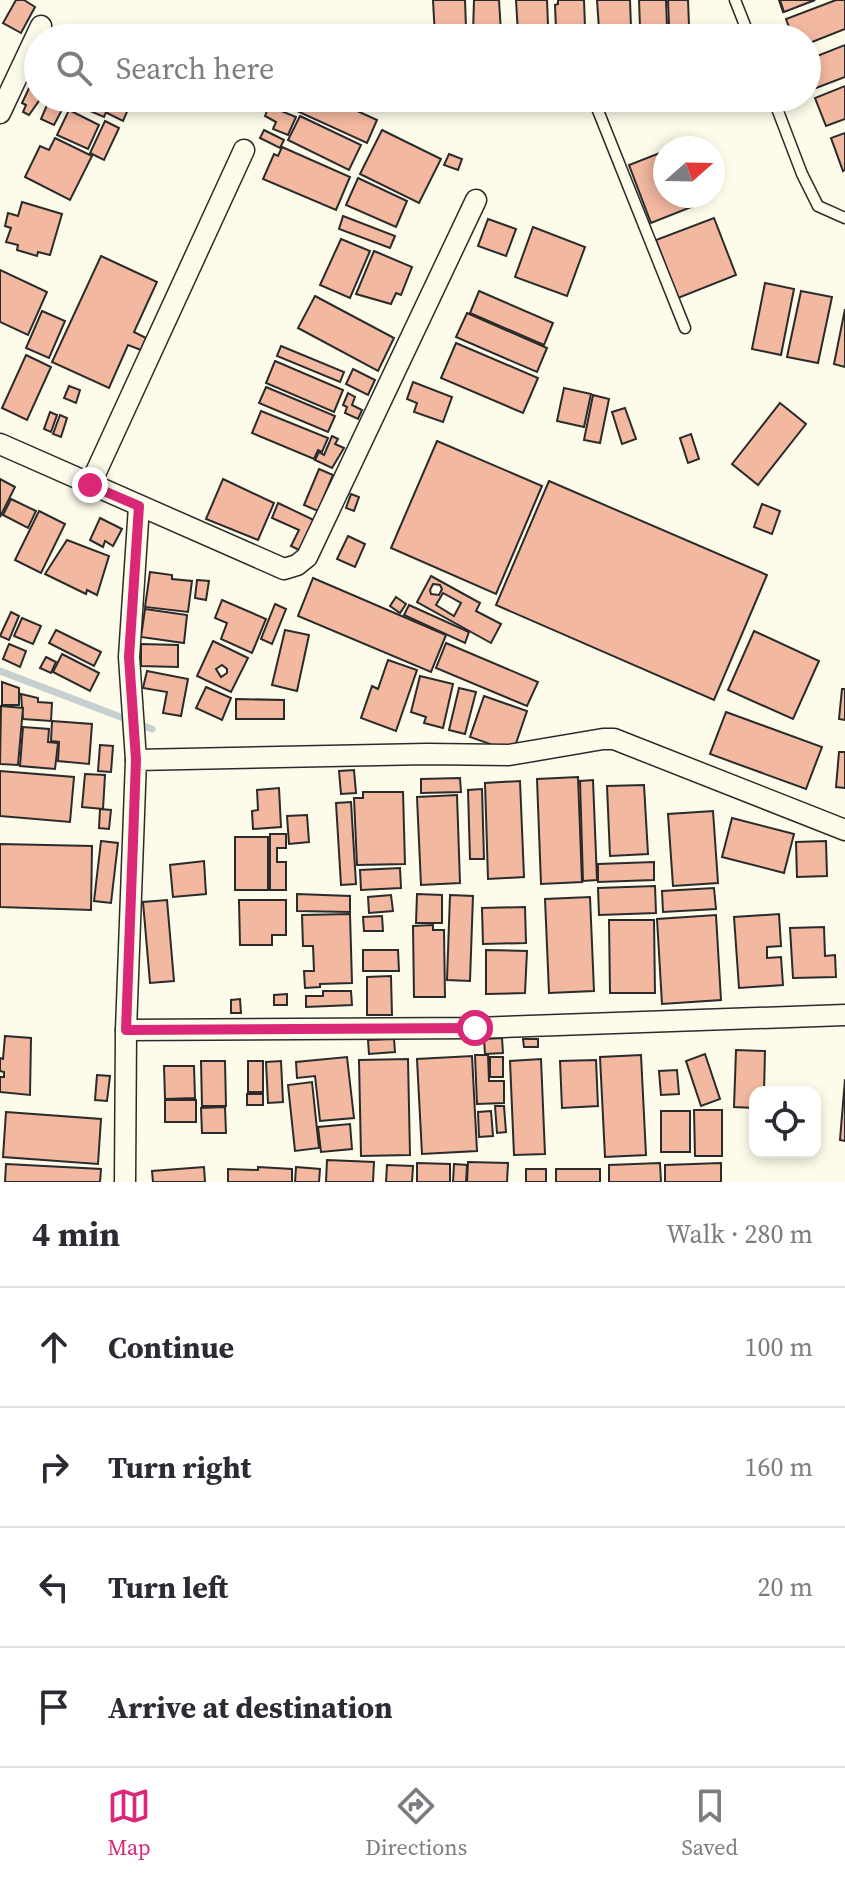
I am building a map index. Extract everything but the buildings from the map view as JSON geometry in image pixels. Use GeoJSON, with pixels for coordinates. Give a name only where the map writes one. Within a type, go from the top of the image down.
{"type":"FeatureCollection","features":[{"type":"Feature","properties":{"kind":"street"},"geometry":{"type":"LineString","coordinates":[[0,113],[24,62]]}},
{"type":"Feature","properties":{"kind":"street"},"geometry":{"type":"LineString","coordinates":[[90,485],[244,150]]}},
{"type":"Feature","properties":{"kind":"street"},"geometry":{"type":"LineString","coordinates":[[0,444],[284,569],[297,565],[307,557],[476,200]]}},
{"type":"Feature","properties":{"kind":"street"},"geometry":{"type":"LineString","coordinates":[[125,1182],[126,1030],[135,751],[129,657],[139,506]]}},
{"type":"Feature","properties":{"kind":"street"},"geometry":{"type":"LineString","coordinates":[[135,751],[509,755],[614,739],[845,830]]}},
{"type":"Feature","properties":{"kind":"street"},"geometry":{"type":"LineString","coordinates":[[126,1030],[475,1028],[845,1015]]}},
{"type":"Feature","properties":{"kind":"lane"},"geometry":{"type":"LineString","coordinates":[[735,0],[744,24]]}},
{"type":"Feature","properties":{"kind":"lane"},"geometry":{"type":"LineString","coordinates":[[599,112],[685,328]]}},
{"type":"Feature","properties":{"kind":"lane"},"geometry":{"type":"LineString","coordinates":[[778,112],[818,206],[845,218]]}},
{"type":"Feature","properties":{"kind":"waterway"},"geometry":{"type":"LineString","coordinates":[[0,671],[152,729]]}},
{"type":"Feature","properties":{"kind":"route"},"geometry":{"type":"LineString","coordinates":[[90,485],[139,506],[129,657],[136,760],[126,1030],[475,1028]]}}]}
